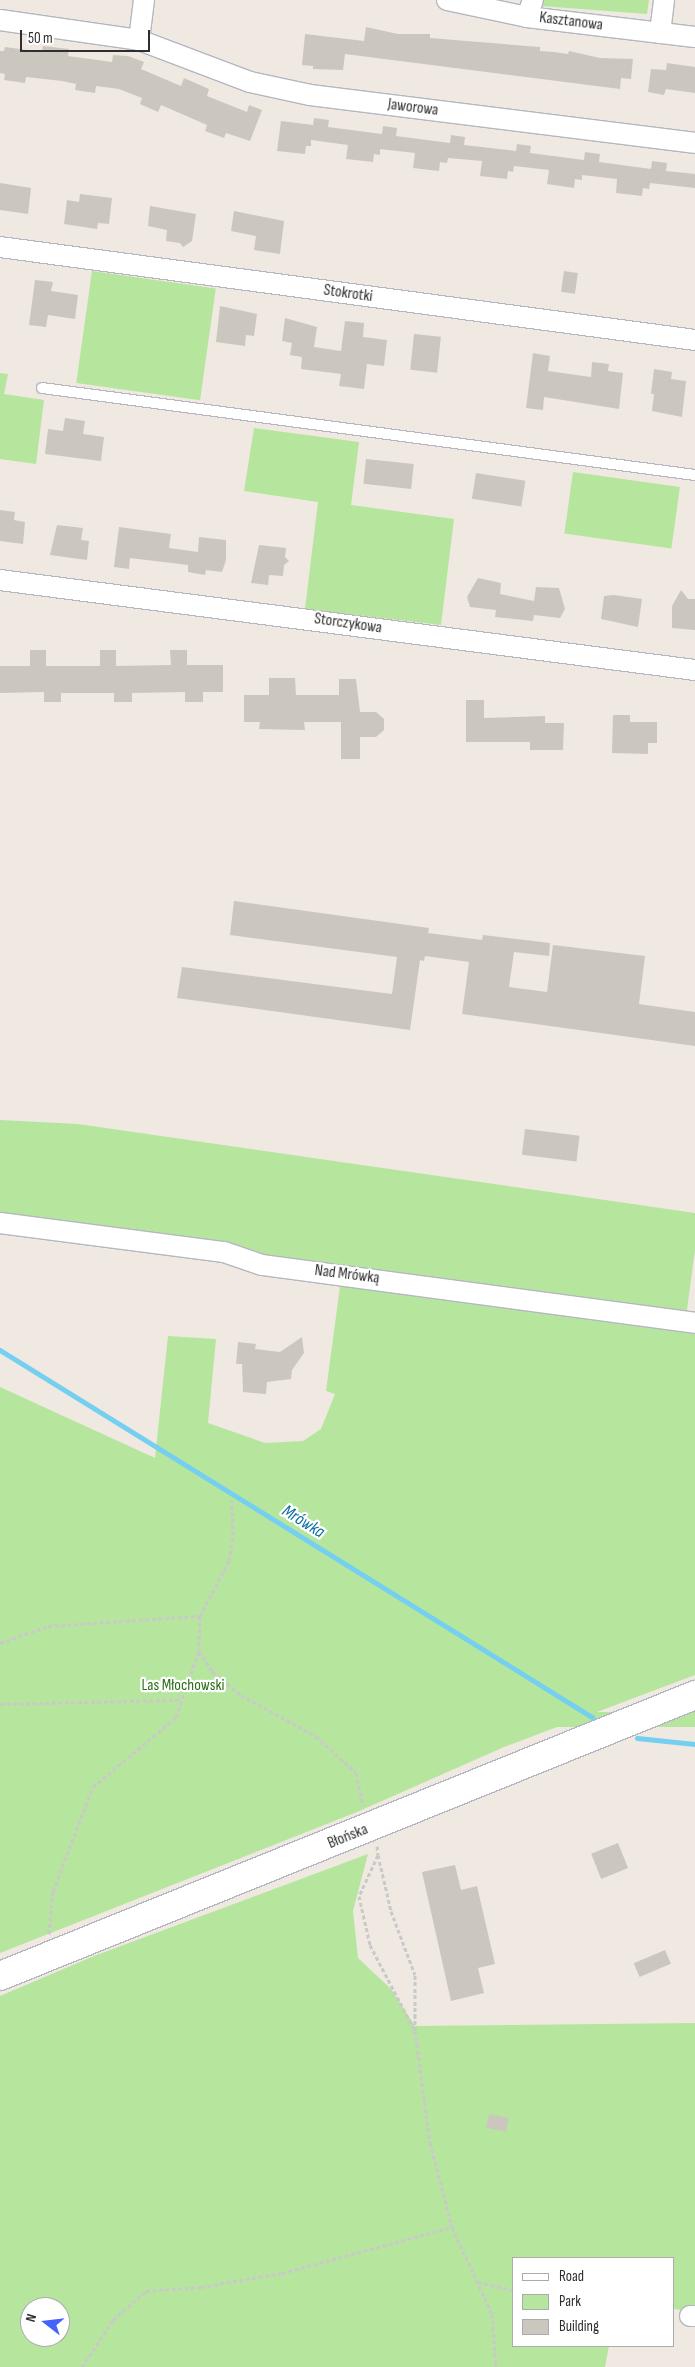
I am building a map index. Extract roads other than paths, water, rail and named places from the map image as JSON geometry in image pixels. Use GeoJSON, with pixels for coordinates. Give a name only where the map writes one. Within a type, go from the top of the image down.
{"type":"FeatureCollection","features":[{"type":"Feature","properties":{"kind":"main road","name":"Błońska"},"geometry":{"type":"LineString","coordinates":[[0,1976],[373,1827],[695,1695]]}},
{"type":"Feature","properties":{"kind":"street"},"geometry":{"type":"LineString","coordinates":[[139,40],[144,0]]}},
{"type":"Feature","properties":{"kind":"street","name":"Kasztanowa"},"geometry":{"type":"LineString","coordinates":[[448,0],[530,8],[695,38]]}},
{"type":"Feature","properties":{"kind":"street"},"geometry":{"type":"LineString","coordinates":[[660,33],[664,0]]}},
{"type":"Feature","properties":{"kind":"street","name":"Jaworowa"},"geometry":{"type":"LineString","coordinates":[[0,20],[139,40],[250,82],[310,95],[695,143]]}},
{"type":"Feature","properties":{"kind":"street","name":"Stokrotki"},"geometry":{"type":"LineString","coordinates":[[0,247],[695,340]]}},
{"type":"Feature","properties":{"kind":"street","name":"Storczykowa"},"geometry":{"type":"LineString","coordinates":[[0,580],[695,670]]}},
{"type":"Feature","properties":{"kind":"street","name":"Nad Mrówką"},"geometry":{"type":"LineString","coordinates":[[0,1223],[206,1250],[262,1265],[695,1323]]}},
{"type":"Feature","properties":{"kind":"lane"},"geometry":{"type":"LineString","coordinates":[[42,388],[695,475]]}},
{"type":"Feature","properties":{"kind":"waterway","name":"Mrówka"},"geometry":{"type":"LineString","coordinates":[[0,1350],[592,1717]]}},
{"type":"Feature","properties":{"kind":"waterway","name":"Mrówka"},"geometry":{"type":"LineString","coordinates":[[637,1738],[695,1744]]}},
{"type":"Feature","properties":{"kind":"park label","name":"Las Młochowski"},"geometry":{"type":"Point","coordinates":[183,1686]}}]}
